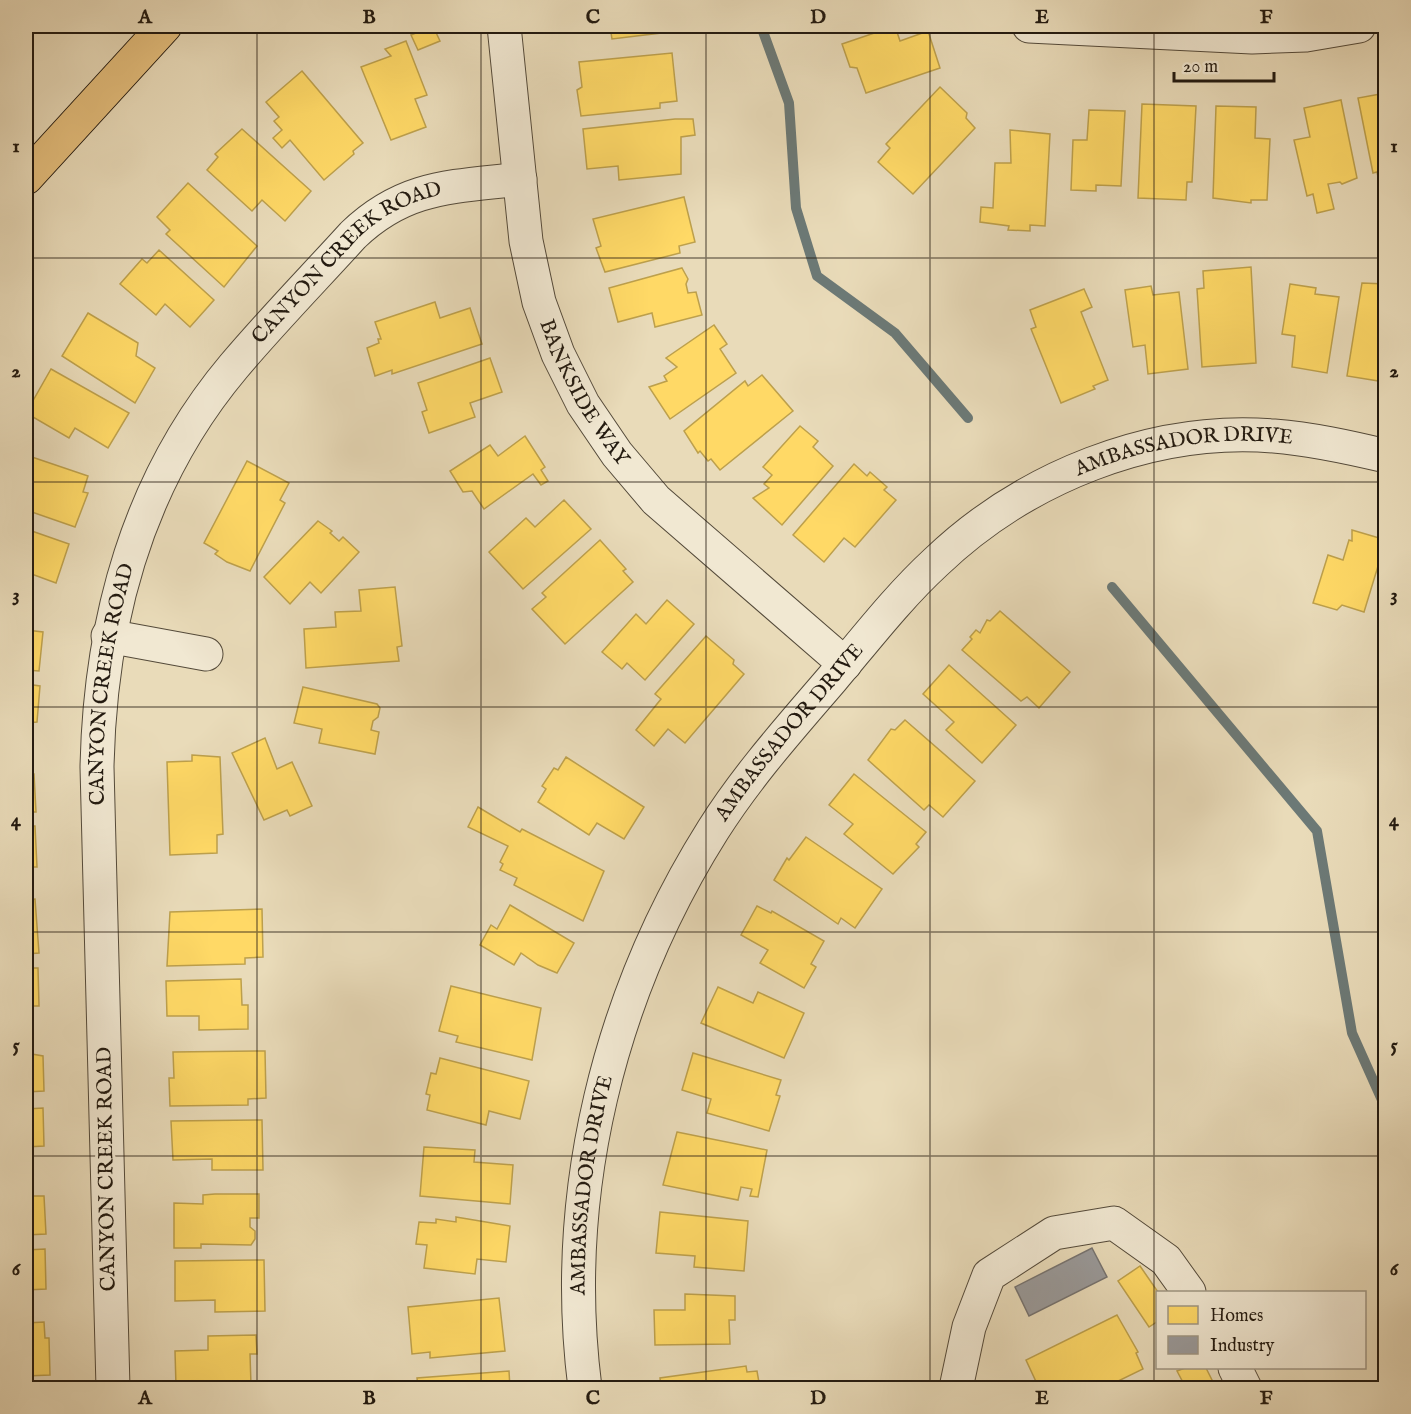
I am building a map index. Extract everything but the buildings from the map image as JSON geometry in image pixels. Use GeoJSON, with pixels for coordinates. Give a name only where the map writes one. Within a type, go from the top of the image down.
{"type":"FeatureCollection","features":[{"type":"Feature","properties":{"kind":"main road"},"geometry":{"type":"LineString","coordinates":[[26,178],[165,26]]}},
{"type":"Feature","properties":{"kind":"street","name":"BANKSIDE WAY"},"geometry":{"type":"LineString","coordinates":[[504,26],[526,241],[539,302],[558,354],[583,404],[617,454],[656,500],[845,664]]}},
{"type":"Feature","properties":{"kind":"street"},"geometry":{"type":"LineString","coordinates":[[1029,26],[1252,37],[1306,35],[1359,26]]}},
{"type":"Feature","properties":{"kind":"street","name":"CANYON CREEK ROAD"},"geometry":{"type":"LineString","coordinates":[[113,1389],[97,767],[98,710],[108,636],[127,562],[153,495],[190,428],[249,350],[353,235],[368,221],[398,202],[429,190],[520,179]]}},
{"type":"Feature","properties":{"kind":"street","name":"AMBASSADOR DRIVE"},"geometry":{"type":"LineString","coordinates":[[585,1389],[579,1300],[583,1206],[593,1132],[611,1054],[639,974],[673,899],[713,828],[765,757],[934,563],[983,522],[1017,500],[1090,464],[1148,447],[1206,437],[1270,435],[1329,442],[1386,456]]}},
{"type":"Feature","properties":{"kind":"street"},"geometry":{"type":"LineString","coordinates":[[108,636],[206,654]]}},
{"type":"Feature","properties":{"kind":"street"},"geometry":{"type":"LineString","coordinates":[[956,1389],[969,1327],[989,1275],[1054,1233],[1114,1223],[1166,1260],[1188,1291]]}},
{"type":"Feature","properties":{"kind":"street"},"geometry":{"type":"LineString","coordinates":[[1235,1369],[1245,1389]]}},
{"type":"Feature","properties":{"kind":"waterway"},"geometry":{"type":"LineString","coordinates":[[761,26],[789,103],[796,208],[817,276],[895,333],[968,418]]}},
{"type":"Feature","properties":{"kind":"waterway"},"geometry":{"type":"LineString","coordinates":[[1112,587],[1317,831],[1352,1033],[1386,1109]]}}]}
